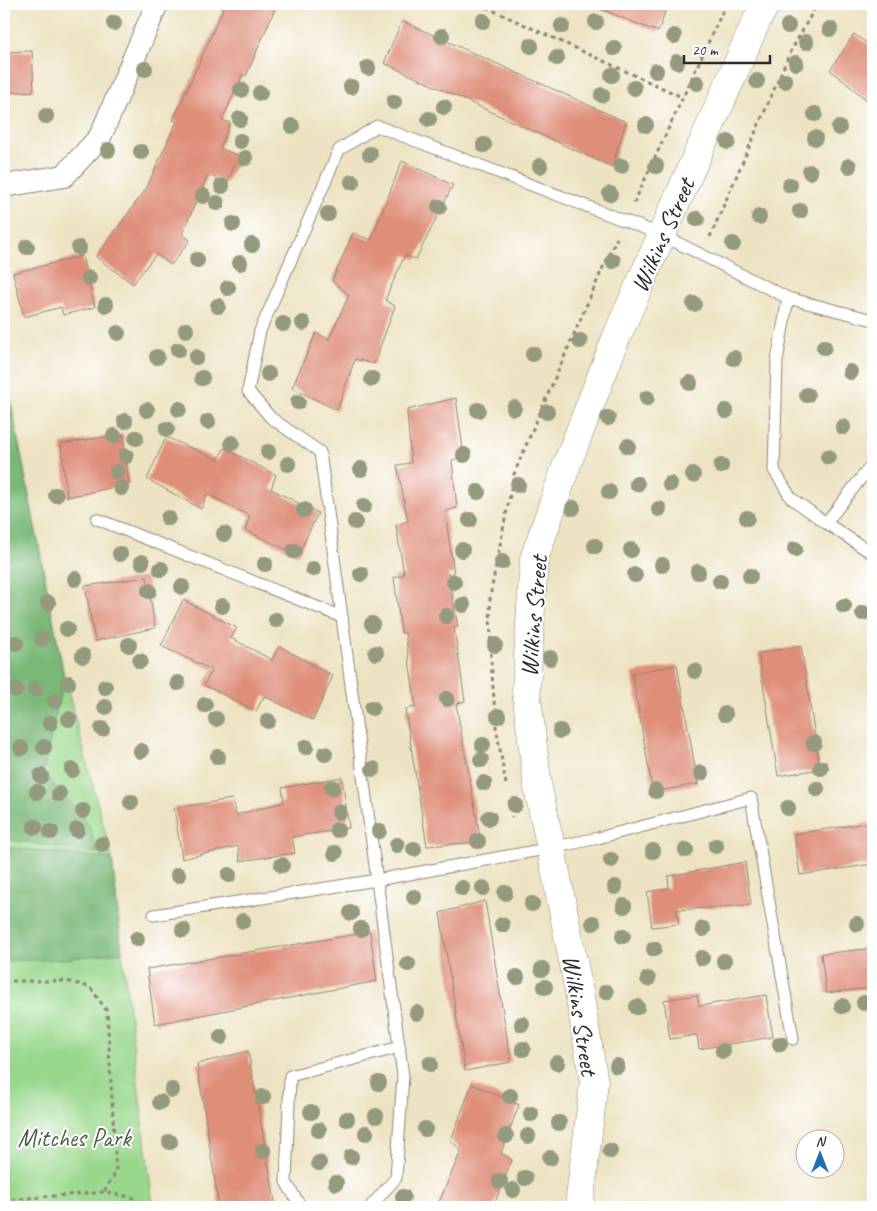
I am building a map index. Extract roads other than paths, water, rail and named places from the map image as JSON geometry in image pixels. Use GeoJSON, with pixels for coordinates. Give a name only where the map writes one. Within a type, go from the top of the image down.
{"type":"FeatureCollection","features":[{"type":"Feature","properties":{"kind":"street"},"geometry":{"type":"LineString","coordinates":[[4,186],[64,176],[100,137],[157,4]]}},
{"type":"Feature","properties":{"kind":"street","name":"Wilkins Street"},"geometry":{"type":"LineString","coordinates":[[579,1207],[594,1082],[579,992],[538,788],[526,690],[534,559],[617,336],[757,20],[766,4]]}},
{"type":"Feature","properties":{"kind":"lane"},"geometry":{"type":"LineString","coordinates":[[370,1207],[396,1178],[403,1076],[320,452],[271,418],[248,391],[260,331],[339,150],[377,126],[662,235],[788,298],[873,320]]}},
{"type":"Feature","properties":{"kind":"lane"},"geometry":{"type":"LineString","coordinates":[[788,298],[777,361],[774,470],[792,498],[873,554]]}},
{"type":"Feature","properties":{"kind":"lane"},"geometry":{"type":"LineString","coordinates":[[826,523],[873,463]]}},
{"type":"Feature","properties":{"kind":"lane"},"geometry":{"type":"LineString","coordinates":[[97,519],[342,617]]}},
{"type":"Feature","properties":{"kind":"lane"},"geometry":{"type":"LineString","coordinates":[[154,915],[377,880],[551,848],[598,838],[751,798],[792,1039]]}},
{"type":"Feature","properties":{"kind":"lane"},"geometry":{"type":"LineString","coordinates":[[301,1207],[286,1182],[290,1076],[400,1047]]}},
{"type":"Feature","properties":{"kind":"park label","name":"Mitches Park"},"geometry":{"type":"Point","coordinates":[74,1137]}}]}
